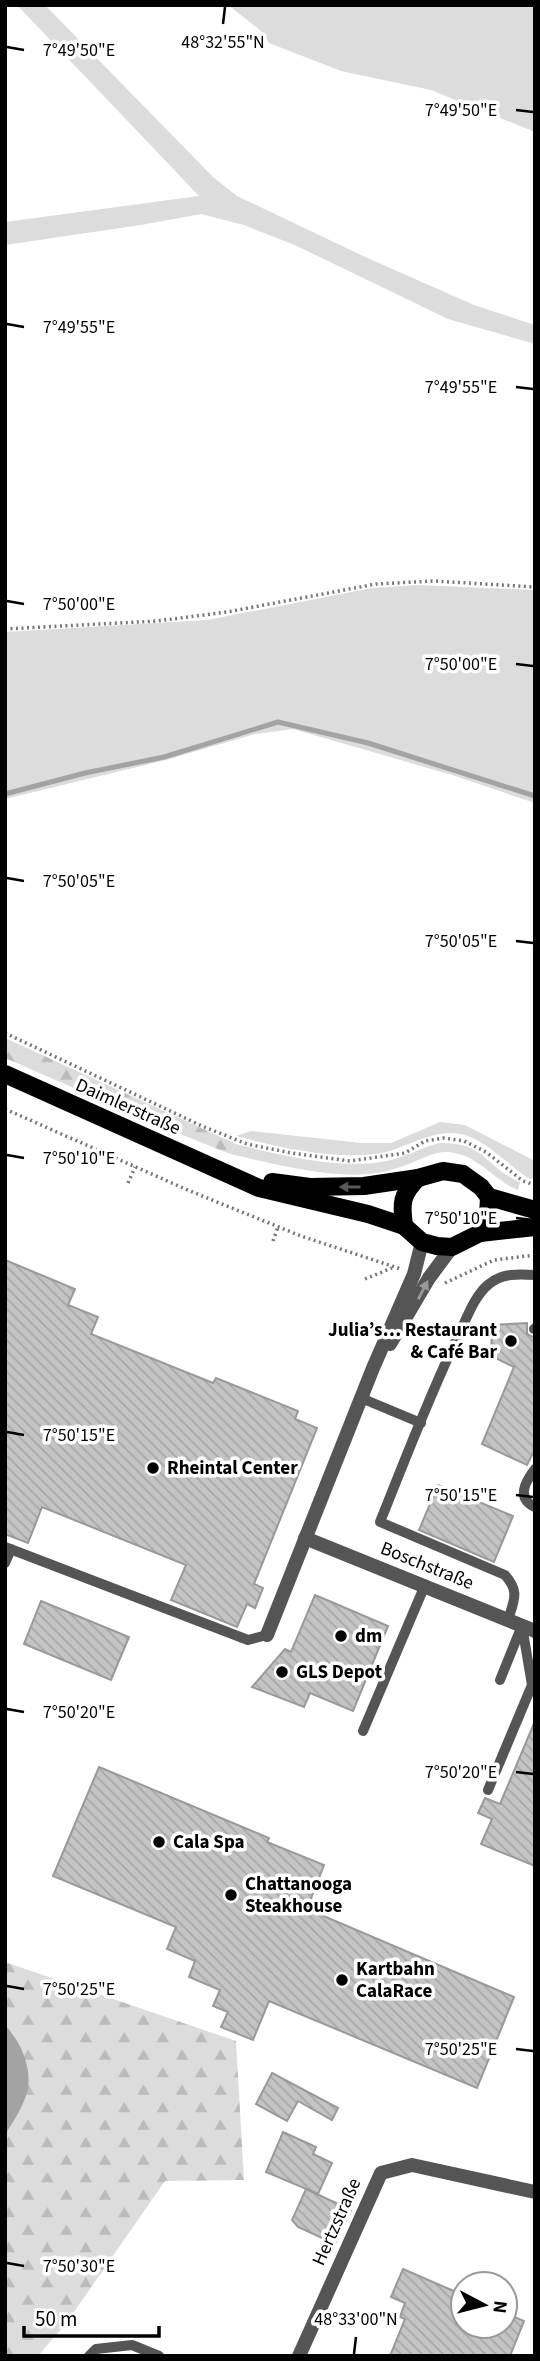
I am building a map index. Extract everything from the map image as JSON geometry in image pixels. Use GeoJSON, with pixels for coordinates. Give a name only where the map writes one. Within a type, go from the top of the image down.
{"type":"FeatureCollection","features":[{"type":"Feature","properties":{"kind":"main road","name":"Daimlerstraße"},"geometry":{"type":"LineString","coordinates":[[5,1074],[234,1178],[291,1197],[368,1214],[404,1226],[422,1242]]}},
{"type":"Feature","properties":{"kind":"main road","name":"Daimlerstraße"},"geometry":{"type":"LineString","coordinates":[[234,1178],[310,1186],[364,1186],[418,1178],[443,1171],[463,1174],[481,1187],[489,1197],[535,1210]]}},
{"type":"Feature","properties":{"kind":"main road"},"geometry":{"type":"LineString","coordinates":[[404,1226],[402,1205],[406,1190],[418,1178]]}},
{"type":"Feature","properties":{"kind":"main road"},"geometry":{"type":"LineString","coordinates":[[480,1233],[488,1216],[489,1197]]}},
{"type":"Feature","properties":{"kind":"main road"},"geometry":{"type":"LineString","coordinates":[[422,1242],[452,1247],[480,1233],[535,1227]]}},
{"type":"Feature","properties":{"kind":"street"},"geometry":{"type":"LineString","coordinates":[[267,1635],[373,1368],[414,1274],[422,1242]]}},
{"type":"Feature","properties":{"kind":"street"},"geometry":{"type":"LineString","coordinates":[[373,1368],[397,1335],[429,1278],[452,1247]]}},
{"type":"Feature","properties":{"kind":"street","name":"Boschstraße"},"geometry":{"type":"LineString","coordinates":[[305,1538],[522,1626]]}},
{"type":"Feature","properties":{"kind":"street","name":"Hertzstraße"},"geometry":{"type":"LineString","coordinates":[[299,2356],[381,2173],[412,2165],[535,2192]]}},
{"type":"Feature","properties":{"kind":"lane"},"geometry":{"type":"LineString","coordinates":[[488,1790],[532,1685],[514,1586],[505,1575],[380,1522],[447,1358],[478,1298],[489,1283],[503,1276],[535,1275]]}},
{"type":"Feature","properties":{"kind":"lane"},"geometry":{"type":"LineString","coordinates":[[361,1398],[421,1423]]}},
{"type":"Feature","properties":{"kind":"lane"},"geometry":{"type":"LineString","coordinates":[[535,1469],[526,1479],[523,1494],[527,1503],[535,1507]]}},
{"type":"Feature","properties":{"kind":"lane"},"geometry":{"type":"LineString","coordinates":[[5,1563],[8,1548],[248,1640],[267,1635]]}},
{"type":"Feature","properties":{"kind":"lane"},"geometry":{"type":"LineString","coordinates":[[363,1731],[425,1585]]}},
{"type":"Feature","properties":{"kind":"lane"},"geometry":{"type":"LineString","coordinates":[[500,1680],[522,1626]]}},
{"type":"Feature","properties":{"kind":"lane"},"geometry":{"type":"LineString","coordinates":[[89,2356],[96,2349],[132,2345],[159,2356]]}},
{"type":"Feature","properties":{"kind":"path"},"geometry":{"type":"LineString","coordinates":[[5,629],[192,617],[376,584],[434,581],[535,587]]}},
{"type":"Feature","properties":{"kind":"path"},"geometry":{"type":"LineString","coordinates":[[5,1033],[202,1126],[247,1144],[350,1161],[405,1153],[425,1141],[464,1141],[486,1152],[523,1181],[535,1185]]}},
{"type":"Feature","properties":{"kind":"path"},"geometry":{"type":"LineString","coordinates":[[5,1109],[278,1227],[394,1267],[365,1279]]}},
{"type":"Feature","properties":{"kind":"path"},"geometry":{"type":"LineString","coordinates":[[128,1183],[135,1167]]}},
{"type":"Feature","properties":{"kind":"path"},"geometry":{"type":"LineString","coordinates":[[273,1241],[278,1227]]}},
{"type":"Feature","properties":{"kind":"path"},"geometry":{"type":"LineString","coordinates":[[518,1256],[535,1255]]}},
{"type":"Feature","properties":{"kind":"green space"},"geometry":{"type":"Polygon","coordinates":[[[17,5],[45,5],[213,177],[237,196],[474,305],[535,325],[535,344],[448,319],[297,246],[244,225],[201,214],[5,245],[5,222],[199,196],[17,5]]]}},
{"type":"Feature","properties":{"kind":"green space"},"geometry":{"type":"Polygon","coordinates":[[[228,5],[535,5],[535,132],[431,90],[341,71],[269,43],[261,31],[228,5]]]}},
{"type":"Feature","properties":{"kind":"green space"},"geometry":{"type":"Polygon","coordinates":[[[417,585],[535,590],[535,803],[452,775],[293,729],[255,734],[166,760],[5,799],[5,632],[207,620],[372,588],[417,585]]]}},
{"type":"Feature","properties":{"kind":"green space"},"geometry":{"type":"Polygon","coordinates":[[[5,1038],[236,1144],[230,1154],[5,1058],[5,1038]]]}},
{"type":"Feature","properties":{"kind":"green space"},"geometry":{"type":"Polygon","coordinates":[[[440,1122],[465,1125],[535,1161],[535,1178],[530,1179],[476,1140],[456,1133],[432,1136],[386,1152],[357,1155],[304,1151],[236,1136],[251,1131],[361,1143],[391,1143],[440,1122]]]}},
{"type":"Feature","properties":{"kind":"green space"},"geometry":{"type":"Polygon","coordinates":[[[439,1143],[455,1144],[476,1151],[520,1182],[518,1190],[472,1160],[449,1152],[431,1155],[384,1172],[352,1175],[299,1169],[230,1154],[236,1144],[331,1163],[369,1163],[394,1159],[439,1143]]]}},
{"type":"Feature","properties":{"kind":"green space"},"geometry":{"type":"Polygon","coordinates":[[[5,1962],[236,2041],[244,2180],[165,2181],[67,2322],[38,2356],[5,2356],[5,2134],[27,2093],[27,2069],[14,2035],[5,2025],[5,1962]]]}},
{"type":"Feature","properties":{"kind":"shaded area"},"geometry":{"type":"Polygon","coordinates":[[[5,2025],[24,2056],[28,2084],[23,2103],[5,2134],[5,2025]]]}},
{"type":"Feature","properties":{"kind":"building","name":"Rheintal Center"},"geometry":{"type":"Polygon","coordinates":[[[5,1260],[75,1289],[68,1305],[98,1317],[91,1334],[213,1383],[216,1378],[298,1411],[295,1419],[317,1428],[254,1584],[263,1588],[255,1608],[247,1604],[237,1627],[171,1600],[186,1565],[42,1507],[28,1543],[5,1534],[5,1260]]]}},
{"type":"Feature","properties":{"kind":"building"},"geometry":{"type":"Polygon","coordinates":[[[527,1323],[527,1334],[535,1338],[535,1449],[527,1465],[482,1444],[514,1367],[491,1356],[492,1325],[527,1323]]]}},
{"type":"Feature","properties":{"kind":"building"},"geometry":{"type":"Polygon","coordinates":[[[438,1485],[513,1516],[494,1562],[419,1530],[438,1485]]]}},
{"type":"Feature","properties":{"kind":"building"},"geometry":{"type":"Polygon","coordinates":[[[315,1595],[388,1626],[353,1711],[310,1693],[304,1707],[252,1687],[285,1649],[291,1652],[315,1595]]]}},
{"type":"Feature","properties":{"kind":"building"},"geometry":{"type":"Polygon","coordinates":[[[41,1601],[129,1637],[111,1680],[24,1644],[41,1601]]]}},
{"type":"Feature","properties":{"kind":"building"},"geometry":{"type":"Polygon","coordinates":[[[535,1721],[535,1866],[481,1844],[492,1819],[478,1813],[485,1798],[500,1804],[535,1721]]]}},
{"type":"Feature","properties":{"kind":"building"},"geometry":{"type":"Polygon","coordinates":[[[99,1767],[269,1838],[267,1842],[324,1865],[307,1909],[514,1997],[477,2088],[269,2001],[253,2040],[221,2027],[228,2012],[213,2006],[220,1990],[189,1977],[195,1961],[167,1949],[176,1927],[53,1876],[99,1767]]]}},
{"type":"Feature","properties":{"kind":"building"},"geometry":{"type":"Polygon","coordinates":[[[272,2073],[338,2108],[332,2120],[298,2101],[287,2121],[256,2104],[272,2073]]]}},
{"type":"Feature","properties":{"kind":"building"},"geometry":{"type":"Polygon","coordinates":[[[283,2132],[316,2147],[313,2154],[332,2163],[318,2194],[266,2172],[283,2132]]]}},
{"type":"Feature","properties":{"kind":"building"},"geometry":{"type":"Polygon","coordinates":[[[306,2189],[351,2210],[335,2244],[298,2227],[292,2220],[306,2189]]]}},
{"type":"Feature","properties":{"kind":"building"},"geometry":{"type":"Polygon","coordinates":[[[403,2269],[449,2289],[449,2340],[516,2340],[510,2356],[390,2356],[405,2319],[400,2317],[405,2303],[391,2297],[403,2269]]]}},
{"type":"Feature","properties":{"kind":"building"},"geometry":{"type":"Polygon","coordinates":[[[519,2319],[524,2321],[519,2334],[519,2319]]]}},
{"type":"Feature","properties":{"kind":"waterway"},"geometry":{"type":"LineString","coordinates":[[5,794],[85,773],[164,757],[278,722],[368,743],[535,796]]}},
{"type":"Feature","properties":{"kind":"place","name":"Julia’s… Restaurant & Café Bar"},"geometry":{"type":"Point","coordinates":[511,1341]}},
{"type":"Feature","properties":{"kind":"place","name":"Rheintal Center"},"geometry":{"type":"Point","coordinates":[153,1468]}},
{"type":"Feature","properties":{"kind":"place","name":"dm"},"geometry":{"type":"Point","coordinates":[341,1636]}},
{"type":"Feature","properties":{"kind":"place","name":"GLS Depot"},"geometry":{"type":"Point","coordinates":[282,1672]}},
{"type":"Feature","properties":{"kind":"place","name":"Cala Spa"},"geometry":{"type":"Point","coordinates":[159,1842]}},
{"type":"Feature","properties":{"kind":"place","name":"Chattanooga Steakhouse"},"geometry":{"type":"Point","coordinates":[231,1895]}},
{"type":"Feature","properties":{"kind":"place","name":"Kartbahn CalaRace"},"geometry":{"type":"Point","coordinates":[342,1980]}}]}
